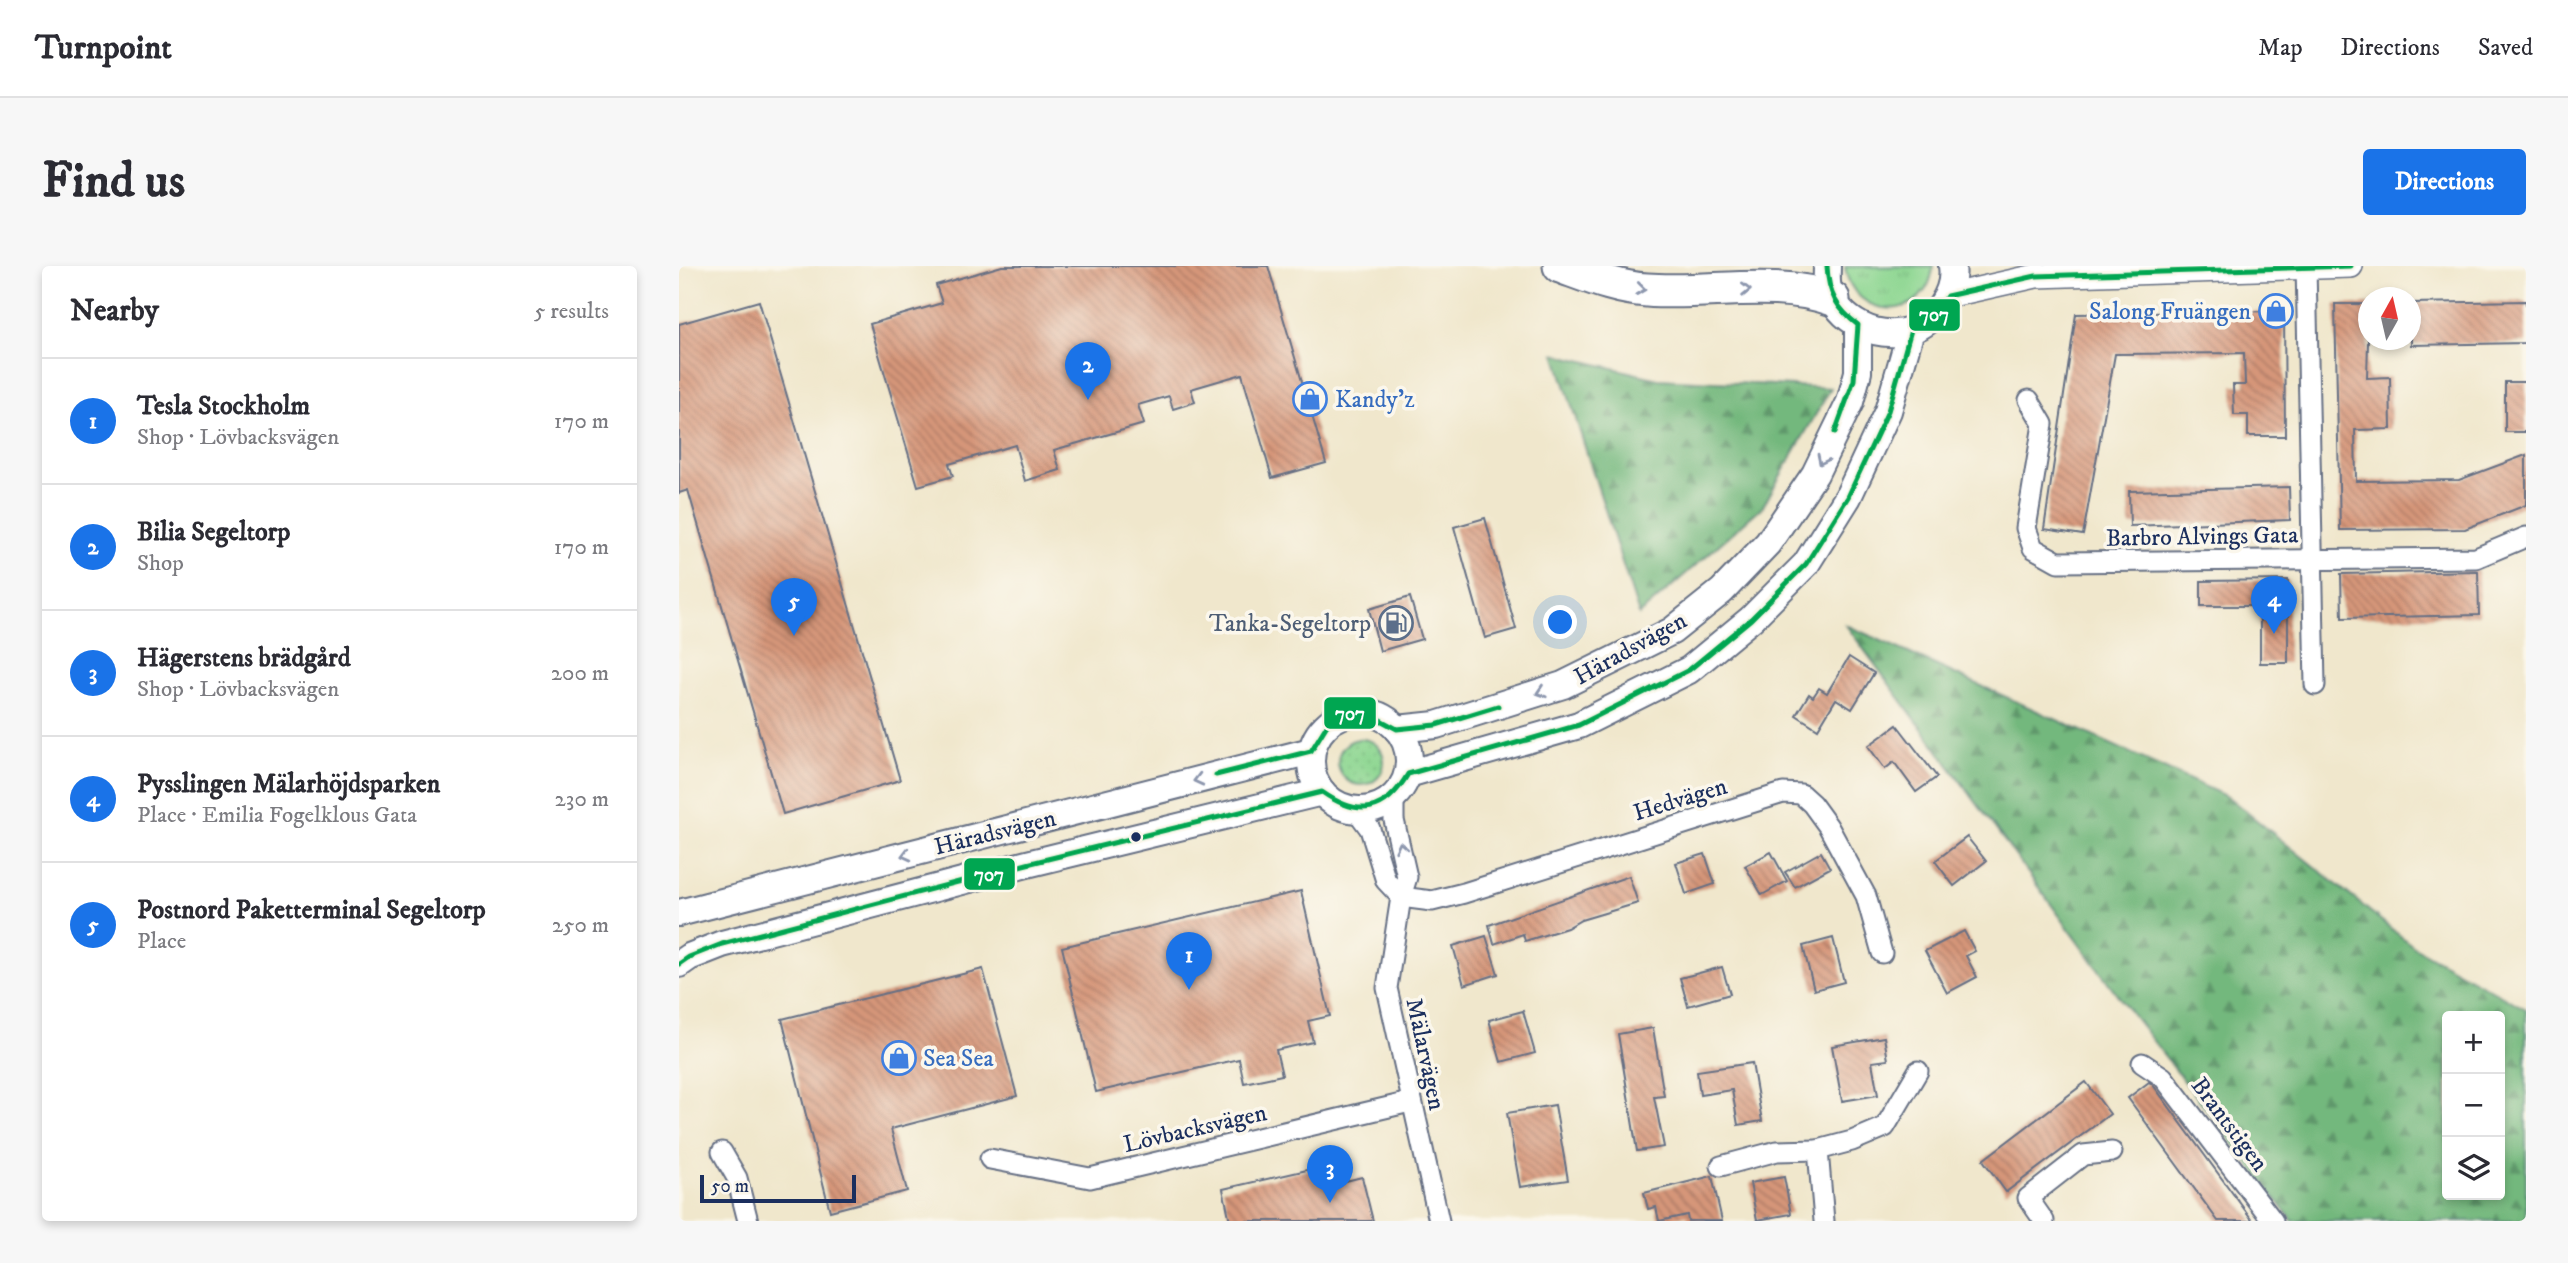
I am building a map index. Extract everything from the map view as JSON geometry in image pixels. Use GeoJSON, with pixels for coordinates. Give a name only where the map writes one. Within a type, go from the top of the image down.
{"type":"FeatureCollection","features":[{"type":"Feature","properties":{"kind":"highway"},"geometry":{"type":"LineString","coordinates":[[1560,266],[1613,285],[1646,290],[1777,289],[1810,291],[1833,299]]}},
{"type":"Feature","properties":{"kind":"main road"},"geometry":{"type":"LineString","coordinates":[[1827,266],[1827,285],[1845,316],[1858,326],[1880,333],[1911,330],[1934,315],[1947,296],[1953,273],[1952,266]]}},
{"type":"Feature","properties":{"kind":"main road","name":"Häradsvägen"},"geometry":{"type":"LineString","coordinates":[[1397,729],[1436,726],[1563,685],[1672,631],[1723,591],[1768,543],[1815,474],[1850,402],[1858,373],[1858,326]]}},
{"type":"Feature","properties":{"kind":"main road","name":"Häradsvägen"},"geometry":{"type":"LineString","coordinates":[[1408,774],[1579,725],[1689,670],[1751,619],[1806,564],[1848,497],[1888,411],[1911,330]]}},
{"type":"Feature","properties":{"kind":"main road"},"geometry":{"type":"LineString","coordinates":[[1354,711],[1382,717],[1397,729],[1407,747],[1408,774],[1394,796],[1370,809],[1356,810],[1334,803],[1322,792],[1311,770],[1311,751],[1318,734],[1331,720],[1354,711]]}},
{"type":"Feature","properties":{"kind":"main road","name":"Häradsvägen"},"geometry":{"type":"LineString","coordinates":[[679,913],[1311,751]]}},
{"type":"Feature","properties":{"kind":"main road","name":"Häradsvägen"},"geometry":{"type":"LineString","coordinates":[[679,964],[689,957],[722,944],[1027,864],[1322,792]]}},
{"type":"Feature","properties":{"kind":"street"},"geometry":{"type":"LineString","coordinates":[[2007,266],[2036,276]]}},
{"type":"Feature","properties":{"kind":"street"},"geometry":{"type":"LineString","coordinates":[[1947,296],[2036,276],[2351,266]]}},
{"type":"Feature","properties":{"kind":"street"},"geometry":{"type":"LineString","coordinates":[[2306,267],[2315,685]]}},
{"type":"Feature","properties":{"kind":"street","name":"Barbro Alvings Gata"},"geometry":{"type":"LineString","coordinates":[[2029,400],[2043,424],[2026,528],[2033,548],[2058,562],[2476,558],[2526,537]]}},
{"type":"Feature","properties":{"kind":"street","name":"Hedvägen"},"geometry":{"type":"LineString","coordinates":[[1401,897],[1431,901],[1464,893],[1783,793],[1801,794],[1828,826],[1866,896],[1882,953]]}},
{"type":"Feature","properties":{"kind":"street","name":"Mälarvägen"},"geometry":{"type":"LineString","coordinates":[[1394,796],[1394,820],[1406,877],[1387,988],[1410,1101],[1439,1221]]}},
{"type":"Feature","properties":{"kind":"street"},"geometry":{"type":"LineString","coordinates":[[1356,810],[1370,830],[1386,881],[1401,897]]}},
{"type":"Feature","properties":{"kind":"street","name":"Brantstigen"},"geometry":{"type":"LineString","coordinates":[[2143,1063],[2163,1077],[2273,1221]]}},
{"type":"Feature","properties":{"kind":"street"},"geometry":{"type":"LineString","coordinates":[[1721,1166],[1777,1151],[1818,1150],[1852,1142],[1885,1127],[1918,1071]]}},
{"type":"Feature","properties":{"kind":"street","name":"Lövbacksvägen"},"geometry":{"type":"LineString","coordinates":[[990,1159],[1090,1178],[1410,1101]]}},
{"type":"Feature","properties":{"kind":"street"},"geometry":{"type":"LineString","coordinates":[[1818,1150],[1824,1221]]}},
{"type":"Feature","properties":{"kind":"street"},"geometry":{"type":"LineString","coordinates":[[722,1152],[737,1178],[748,1221]]}},
{"type":"Feature","properties":{"kind":"street"},"geometry":{"type":"LineString","coordinates":[[2044,1221],[2028,1198],[2083,1155],[2112,1152]]}},
{"type":"Feature","properties":{"kind":"green space"},"geometry":{"type":"Polygon","coordinates":[[[1933,266],[1928,284],[1919,298],[1906,306],[1891,309],[1875,306],[1862,298],[1851,285],[1845,267],[1933,266]]]}},
{"type":"Feature","properties":{"kind":"green space"},"geometry":{"type":"Polygon","coordinates":[[[1555,354],[1658,379],[1831,388],[1763,506],[1639,615],[1555,354]]]}},
{"type":"Feature","properties":{"kind":"green space"},"geometry":{"type":"Polygon","coordinates":[[[1846,625],[2228,797],[2414,947],[2526,1009],[2526,1221],[2293,1221],[2122,1001],[1846,625]]]}},
{"type":"Feature","properties":{"kind":"green space"},"geometry":{"type":"Polygon","coordinates":[[[1361,739],[1378,745],[1384,762],[1378,779],[1361,785],[1344,779],[1338,762],[1344,745],[1361,739]]]}},
{"type":"Feature","properties":{"kind":"building"},"geometry":{"type":"Polygon","coordinates":[[[1002,266],[1268,266],[1326,463],[1272,478],[1242,374],[1191,389],[1195,402],[1173,409],[1169,396],[1138,405],[1144,424],[1054,450],[1060,470],[1025,481],[1015,445],[949,464],[953,476],[918,486],[870,324],[942,303],[936,285],[1002,266]]]}},
{"type":"Feature","properties":{"kind":"building"},"geometry":{"type":"Polygon","coordinates":[[[759,301],[900,780],[783,814],[688,490],[679,493],[679,324],[759,301]]]}},
{"type":"Feature","properties":{"kind":"building"},"geometry":{"type":"Polygon","coordinates":[[[2526,301],[2526,343],[2421,345],[2421,303],[2526,301]]]}},
{"type":"Feature","properties":{"kind":"building"},"geometry":{"type":"Polygon","coordinates":[[[2335,304],[2358,304],[2358,350],[2368,350],[2367,378],[2390,377],[2391,429],[2355,430],[2356,481],[2459,480],[2526,455],[2526,505],[2465,529],[2340,530],[2335,304]]]}},
{"type":"Feature","properties":{"kind":"building"},"geometry":{"type":"Polygon","coordinates":[[[2284,311],[2285,436],[2248,436],[2248,415],[2234,415],[2233,385],[2245,385],[2244,353],[2115,354],[2083,535],[2044,529],[2076,314],[2284,311]]]}},
{"type":"Feature","properties":{"kind":"building"},"geometry":{"type":"Polygon","coordinates":[[[2505,382],[2526,382],[2526,432],[2505,432],[2505,382]]]}},
{"type":"Feature","properties":{"kind":"building"},"geometry":{"type":"Polygon","coordinates":[[[2289,487],[2290,520],[2130,526],[2129,491],[2289,487]]]}},
{"type":"Feature","properties":{"kind":"building"},"geometry":{"type":"Polygon","coordinates":[[[1485,518],[1516,629],[1485,638],[1454,527],[1485,518]]]}},
{"type":"Feature","properties":{"kind":"building"},"geometry":{"type":"Polygon","coordinates":[[[2478,571],[2479,615],[2342,618],[2341,574],[2478,571]]]}},
{"type":"Feature","properties":{"kind":"building"},"geometry":{"type":"Polygon","coordinates":[[[2288,580],[2288,663],[2260,663],[2260,606],[2201,606],[2201,581],[2288,580]]]}},
{"type":"Feature","properties":{"kind":"building"},"geometry":{"type":"Polygon","coordinates":[[[1410,597],[1422,639],[1380,651],[1369,609],[1410,597]]]}},
{"type":"Feature","properties":{"kind":"building"},"geometry":{"type":"Polygon","coordinates":[[[1849,657],[1874,673],[1852,709],[1836,699],[1818,729],[1796,715],[1809,694],[1813,697],[1819,688],[1827,693],[1849,657]]]}},
{"type":"Feature","properties":{"kind":"building"},"geometry":{"type":"Polygon","coordinates":[[[1897,725],[1937,777],[1916,792],[1894,762],[1885,769],[1868,746],[1897,725]]]}},
{"type":"Feature","properties":{"kind":"building"},"geometry":{"type":"Polygon","coordinates":[[[1967,837],[1986,861],[1954,886],[1935,861],[1967,837]]]}},
{"type":"Feature","properties":{"kind":"building"},"geometry":{"type":"Polygon","coordinates":[[[1771,852],[1787,881],[1762,895],[1745,866],[1771,852]]]}},
{"type":"Feature","properties":{"kind":"building"},"geometry":{"type":"Polygon","coordinates":[[[1821,852],[1830,868],[1795,887],[1785,872],[1821,852]]]}},
{"type":"Feature","properties":{"kind":"building"},"geometry":{"type":"Polygon","coordinates":[[[1705,854],[1715,884],[1686,894],[1676,863],[1705,854]]]}},
{"type":"Feature","properties":{"kind":"building"},"geometry":{"type":"Polygon","coordinates":[[[1629,876],[1638,903],[1525,941],[1523,934],[1494,944],[1489,925],[1629,876]]]}},
{"type":"Feature","properties":{"kind":"building"},"geometry":{"type":"Polygon","coordinates":[[[1301,891],[1330,1016],[1308,1021],[1313,1042],[1276,1050],[1282,1075],[1244,1083],[1239,1059],[1096,1092],[1062,947],[1301,891]]]}},
{"type":"Feature","properties":{"kind":"building"},"geometry":{"type":"Polygon","coordinates":[[[1964,931],[1975,951],[1966,956],[1977,977],[1947,993],[1925,951],[1964,931]]]}},
{"type":"Feature","properties":{"kind":"building"},"geometry":{"type":"Polygon","coordinates":[[[1486,936],[1498,974],[1464,985],[1453,946],[1486,936]]]}},
{"type":"Feature","properties":{"kind":"building"},"geometry":{"type":"Polygon","coordinates":[[[1833,938],[1844,982],[1814,990],[1803,946],[1833,938]]]}},
{"type":"Feature","properties":{"kind":"building"},"geometry":{"type":"Polygon","coordinates":[[[1722,967],[1730,994],[1688,1006],[1680,978],[1722,967]]]}},
{"type":"Feature","properties":{"kind":"building","name":"Sea Sea"},"geometry":{"type":"Polygon","coordinates":[[[983,969],[1017,1096],[891,1129],[907,1191],[830,1211],[782,1019],[983,969]]]}},
{"type":"Feature","properties":{"kind":"building"},"geometry":{"type":"Polygon","coordinates":[[[1523,1011],[1535,1053],[1501,1062],[1489,1020],[1523,1011]]]}},
{"type":"Feature","properties":{"kind":"building"},"geometry":{"type":"Polygon","coordinates":[[[1653,1028],[1664,1096],[1654,1097],[1664,1147],[1637,1151],[1618,1034],[1653,1028]]]}},
{"type":"Feature","properties":{"kind":"building"},"geometry":{"type":"Polygon","coordinates":[[[1884,1037],[1888,1060],[1872,1062],[1878,1095],[1842,1101],[1832,1046],[1884,1037]]]}},
{"type":"Feature","properties":{"kind":"building"},"geometry":{"type":"Polygon","coordinates":[[[1752,1063],[1762,1121],[1738,1125],[1732,1090],[1700,1095],[1697,1071],[1752,1063]]]}},
{"type":"Feature","properties":{"kind":"building"},"geometry":{"type":"Polygon","coordinates":[[[2086,1082],[2110,1114],[2006,1192],[1983,1160],[2086,1082]]]}},
{"type":"Feature","properties":{"kind":"building"},"geometry":{"type":"Polygon","coordinates":[[[2149,1082],[2253,1221],[2218,1221],[2128,1098],[2149,1082]]]}},
{"type":"Feature","properties":{"kind":"building"},"geometry":{"type":"Polygon","coordinates":[[[1555,1105],[1568,1180],[1520,1187],[1507,1113],[1555,1105]]]}},
{"type":"Feature","properties":{"kind":"building"},"geometry":{"type":"Polygon","coordinates":[[[1329,1165],[1334,1184],[1362,1177],[1373,1221],[1230,1221],[1223,1189],[1329,1165]]]}},
{"type":"Feature","properties":{"kind":"building"},"geometry":{"type":"Polygon","coordinates":[[[1712,1176],[1722,1221],[1688,1221],[1687,1215],[1659,1221],[1656,1207],[1648,1209],[1644,1193],[1712,1176]]]}},
{"type":"Feature","properties":{"kind":"building"},"geometry":{"type":"Polygon","coordinates":[[[1784,1177],[1791,1214],[1757,1220],[1750,1183],[1784,1177]]]}},
{"type":"Feature","properties":{"kind":"transit line","name":"707"},"geometry":{"type":"LineString","coordinates":[[1827,266],[1829,284],[1835,300],[1844,313],[1858,325],[1854,380],[1835,432]]}},
{"type":"Feature","properties":{"kind":"transit line","name":"707"},"geometry":{"type":"LineString","coordinates":[[679,964],[689,957],[722,944],[1027,864],[1322,792],[1348,806],[1370,807],[1390,797],[1408,774],[1579,725],[1689,670],[1751,619],[1806,564],[1848,497],[1888,411],[1911,330],[1934,315],[1947,296],[2036,276],[2351,266]]}},
{"type":"Feature","properties":{"kind":"transit line","name":"707"},"geometry":{"type":"LineString","coordinates":[[1216,775],[1311,751],[1327,725],[1347,713],[1371,715],[1397,729],[1436,725],[1498,706]]}},
{"type":"Feature","properties":{"kind":"place","name":"Salong Fruängen"},"geometry":{"type":"Point","coordinates":[2276,311]}},
{"type":"Feature","properties":{"kind":"place","name":"Kandy'z"},"geometry":{"type":"Point","coordinates":[1310,399]}},
{"type":"Feature","properties":{"kind":"place","name":"Bilia Segeltorp"},"geometry":{"type":"Point","coordinates":[1088,400]}},
{"type":"Feature","properties":{"kind":"place","name":"Tanka-Segeltorp"},"geometry":{"type":"Point","coordinates":[1396,623]}},
{"type":"Feature","properties":{"kind":"place","name":"Pysslingen Mälarhöjdsparken"},"geometry":{"type":"Point","coordinates":[2274,634]}},
{"type":"Feature","properties":{"kind":"place","name":"Postnord Paketterminal Segeltorp"},"geometry":{"type":"Point","coordinates":[794,636]}},
{"type":"Feature","properties":{"kind":"place","name":"Tesla Stockholm"},"geometry":{"type":"Point","coordinates":[1189,990]}},
{"type":"Feature","properties":{"kind":"place","name":"Sea Sea"},"geometry":{"type":"Point","coordinates":[899,1058]}},
{"type":"Feature","properties":{"kind":"place","name":"Hägerstens brädgård"},"geometry":{"type":"Point","coordinates":[1330,1203]}}]}
